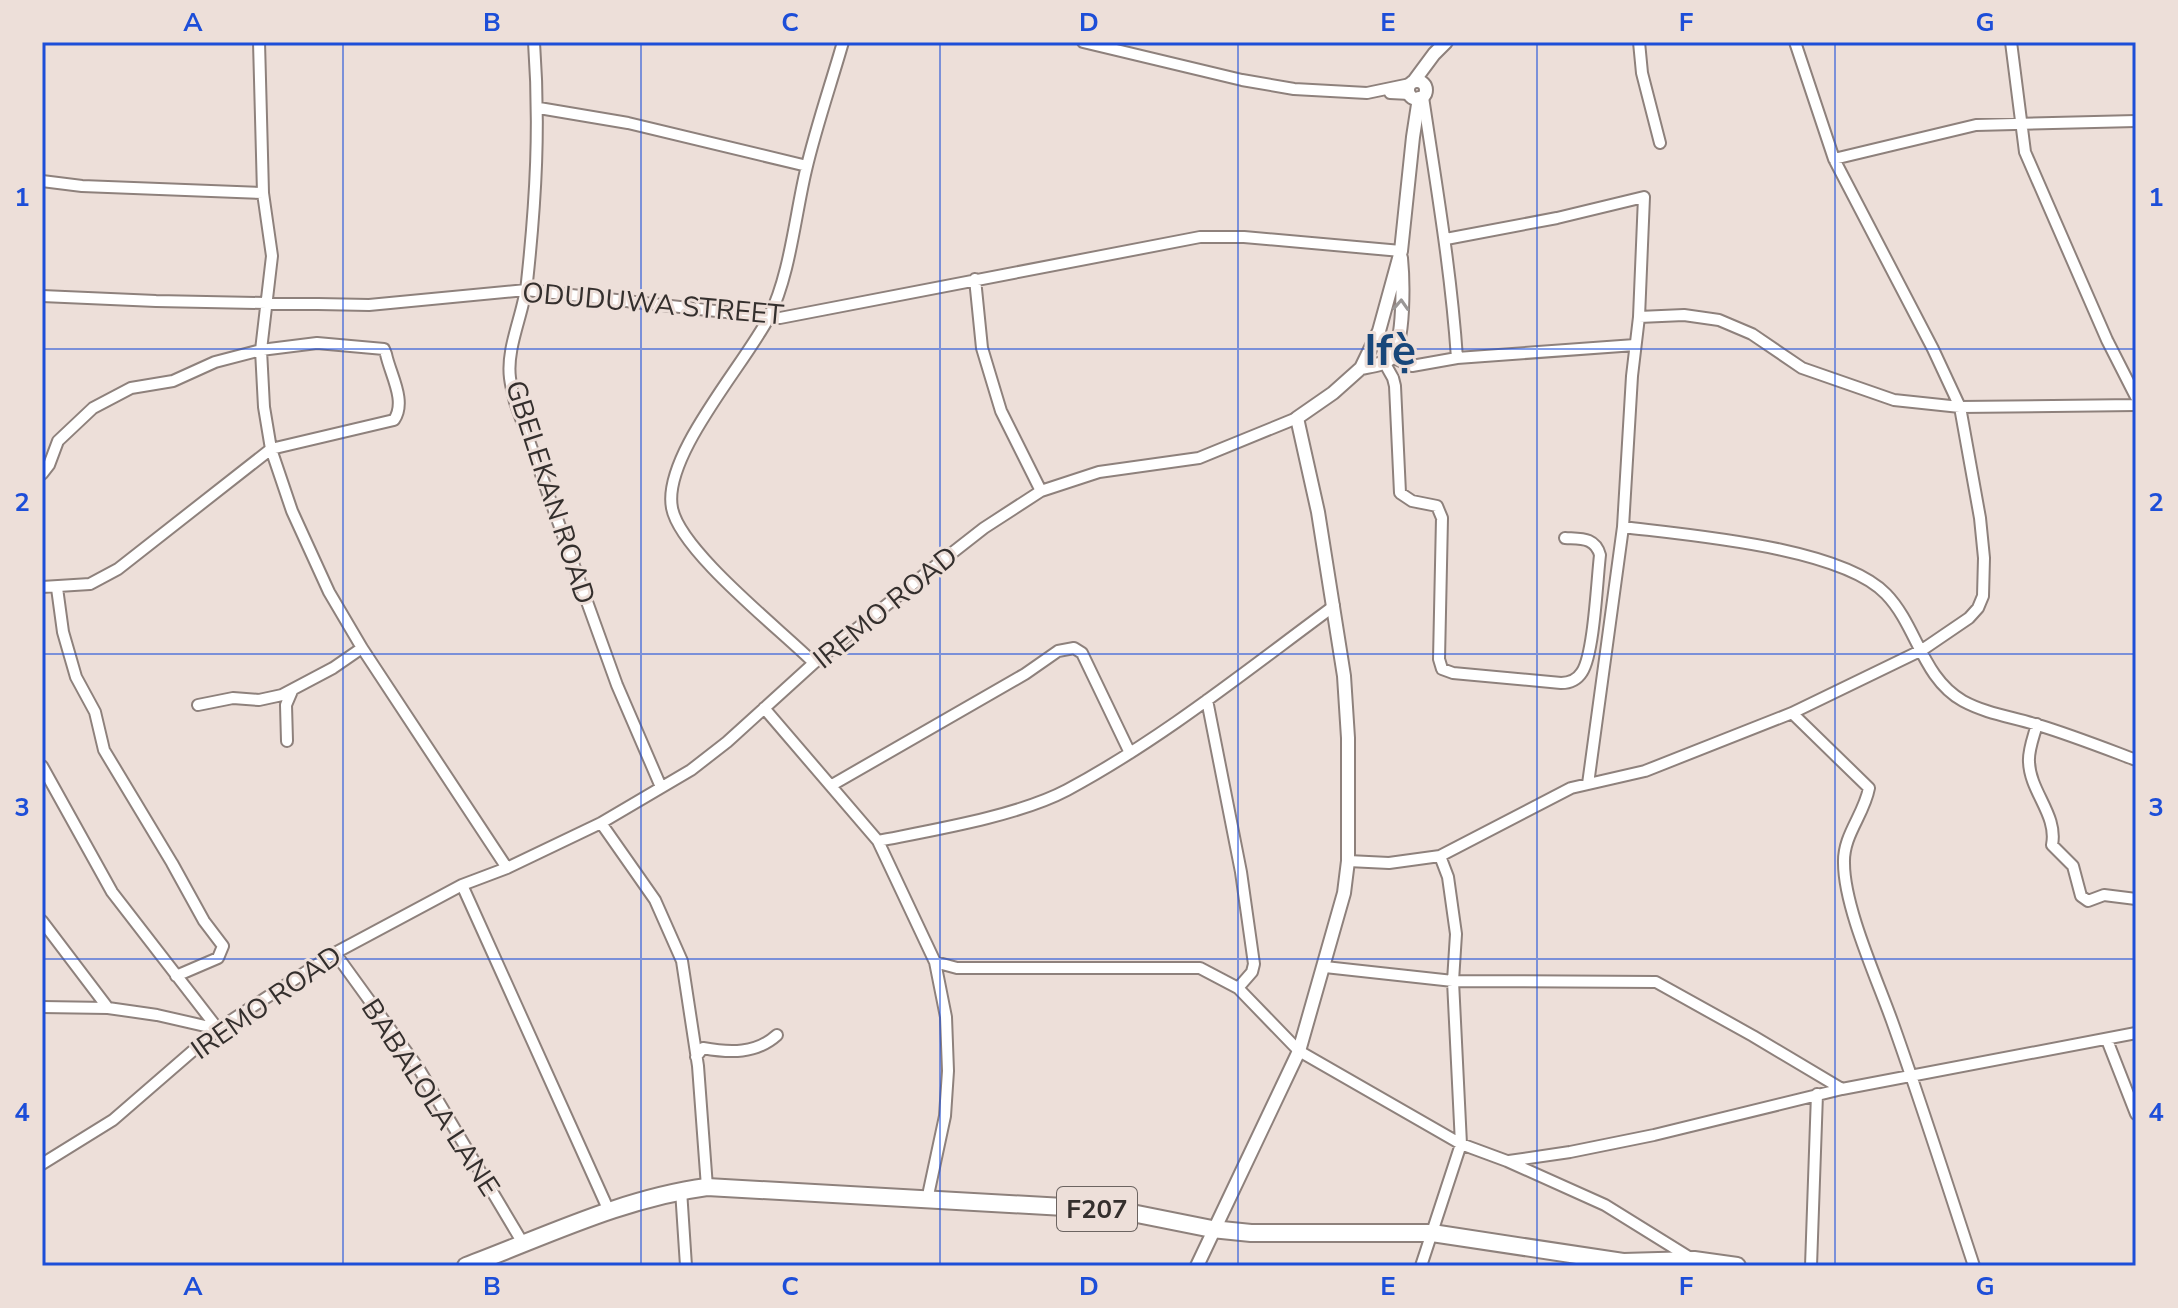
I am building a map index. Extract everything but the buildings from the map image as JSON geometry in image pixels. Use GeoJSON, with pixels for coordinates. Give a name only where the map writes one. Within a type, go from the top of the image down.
{"type":"FeatureCollection","features":[{"type":"Feature","properties":{"kind":"main road","name":"F207"},"geometry":{"type":"LineString","coordinates":[[466,1266],[609,1211],[681,1190],[707,1187],[1117,1210],[1212,1229],[1251,1233],[1432,1233],[1623,1264],[1694,1260],[1737,1266]]}},
{"type":"Feature","properties":{"kind":"street"},"geometry":{"type":"LineString","coordinates":[[259,42],[263,193],[272,256],[261,350],[264,407],[271,449],[292,511],[323,578],[362,648],[507,868]]}},
{"type":"Feature","properties":{"kind":"street","name":"GBELEKAN ROAD"},"geometry":{"type":"LineString","coordinates":[[534,42],[539,108],[536,197],[526,290],[509,376],[515,402],[617,685],[661,787]]}},
{"type":"Feature","properties":{"kind":"street"},"geometry":{"type":"LineString","coordinates":[[814,663],[714,569],[685,535],[672,510],[672,488],[690,441],[769,317],[782,278],[807,166],[843,42]]}},
{"type":"Feature","properties":{"kind":"street"},"geometry":{"type":"LineString","coordinates":[[1083,42],[1242,80],[1294,89],[1416,91]]}},
{"type":"Feature","properties":{"kind":"street"},"geometry":{"type":"LineString","coordinates":[[1197,1266],[1299,1051],[1325,967],[1344,893],[1348,861],[1348,738],[1344,676],[1318,512],[1297,418],[1333,393],[1361,368],[1379,331],[1401,251],[1416,91],[1434,54],[1446,42]]}},
{"type":"Feature","properties":{"kind":"street"},"geometry":{"type":"LineString","coordinates":[[1639,42],[1642,73],[1660,143]]}},
{"type":"Feature","properties":{"kind":"street"},"geometry":{"type":"LineString","coordinates":[[1348,861],[1389,863],[1440,856],[1571,788],[1645,771],[1792,713],[1922,650],[1969,618],[1983,596],[1984,558],[1980,518],[1960,407],[1834,159],[1795,42]]}},
{"type":"Feature","properties":{"kind":"street"},"geometry":{"type":"LineString","coordinates":[[2011,42],[2025,152],[2107,340],[2136,397]]}},
{"type":"Feature","properties":{"kind":"street"},"geometry":{"type":"LineString","coordinates":[[1416,91],[1438,213],[1446,239],[1457,358]]}},
{"type":"Feature","properties":{"kind":"street"},"geometry":{"type":"LineString","coordinates":[[539,108],[628,123],[807,166]]}},
{"type":"Feature","properties":{"kind":"street"},"geometry":{"type":"LineString","coordinates":[[1834,159],[1976,125],[2136,121]]}},
{"type":"Feature","properties":{"kind":"street"},"geometry":{"type":"LineString","coordinates":[[42,181],[263,193]]}},
{"type":"Feature","properties":{"kind":"street"},"geometry":{"type":"LineString","coordinates":[[1446,239],[1557,218],[1644,197],[1639,317],[1623,527],[1588,784]]}},
{"type":"Feature","properties":{"kind":"street","name":"ODUDUWA STREET"},"geometry":{"type":"LineString","coordinates":[[42,296],[369,305],[526,290],[780,318],[1200,237],[1244,237],[1401,251]]}},
{"type":"Feature","properties":{"kind":"street"},"geometry":{"type":"LineString","coordinates":[[1401,251],[1403,274],[1399,334],[1388,360],[1395,386],[1400,493],[1412,501],[1437,506],[1442,518],[1439,587],[1439,659],[1442,669],[1453,673],[1561,683],[1568,683],[1581,674],[1590,642],[1600,555],[1589,540],[1565,538]]}},
{"type":"Feature","properties":{"kind":"street"},"geometry":{"type":"LineString","coordinates":[[975,279],[982,348],[1001,411],[1041,491]]}},
{"type":"Feature","properties":{"kind":"street"},"geometry":{"type":"LineString","coordinates":[[1639,317],[1684,315],[1719,320],[1752,334],[1802,368],[1894,400],[1960,407],[2136,405]]}},
{"type":"Feature","properties":{"kind":"street"},"geometry":{"type":"LineString","coordinates":[[1379,331],[1399,334]]}},
{"type":"Feature","properties":{"kind":"street"},"geometry":{"type":"LineString","coordinates":[[42,474],[58,441],[93,408],[131,388],[173,381],[215,362],[261,350],[317,343],[384,349],[398,397],[397,415],[389,422],[271,449],[118,569],[90,584],[42,587]]}},
{"type":"Feature","properties":{"kind":"street"},"geometry":{"type":"LineString","coordinates":[[1361,368],[1388,360],[1412,366],[1457,358],[1635,345]]}},
{"type":"Feature","properties":{"kind":"street","name":"IREMO ROAD"},"geometry":{"type":"LineString","coordinates":[[42,1164],[113,1120],[218,1029],[335,953],[462,885],[507,868],[601,823],[691,770],[727,742],[814,663],[984,528],[1041,491],[1099,472],[1199,458],[1297,418]]}},
{"type":"Feature","properties":{"kind":"street"},"geometry":{"type":"LineString","coordinates":[[1623,527],[1802,554],[1857,575],[1884,592],[1922,650],[1931,673],[1960,700],[2136,760]]}},
{"type":"Feature","properties":{"kind":"street"},"geometry":{"type":"LineString","coordinates":[[57,588],[63,632],[76,677],[95,712],[104,750],[204,921],[223,946],[218,958],[176,976]]}},
{"type":"Feature","properties":{"kind":"street"},"geometry":{"type":"LineString","coordinates":[[878,841],[1023,806],[1065,791],[1130,753],[1334,606]]}},
{"type":"Feature","properties":{"kind":"street"},"geometry":{"type":"LineString","coordinates":[[198,705],[242,697],[259,700],[292,691],[362,648]]}},
{"type":"Feature","properties":{"kind":"street"},"geometry":{"type":"LineString","coordinates":[[832,785],[1066,648],[1082,653],[1130,753]]}},
{"type":"Feature","properties":{"kind":"street"},"geometry":{"type":"LineString","coordinates":[[287,741],[286,705],[292,691]]}},
{"type":"Feature","properties":{"kind":"street"},"geometry":{"type":"LineString","coordinates":[[1207,700],[1241,872],[1254,964],[1252,972],[1238,988]]}},
{"type":"Feature","properties":{"kind":"street"},"geometry":{"type":"LineString","coordinates":[[764,708],[878,841],[935,962],[946,1017],[948,1071],[945,1116],[927,1200]]}},
{"type":"Feature","properties":{"kind":"street"},"geometry":{"type":"LineString","coordinates":[[1792,713],[1869,788],[1854,822],[1843,864],[1853,912],[1974,1266]]}},
{"type":"Feature","properties":{"kind":"street"},"geometry":{"type":"LineString","coordinates":[[2037,724],[2028,761],[2055,831],[2052,845],[2073,866],[2081,896],[2088,901],[2104,895],[2136,899]]}},
{"type":"Feature","properties":{"kind":"street"},"geometry":{"type":"LineString","coordinates":[[42,766],[112,892],[218,1029]]}},
{"type":"Feature","properties":{"kind":"street"},"geometry":{"type":"LineString","coordinates":[[601,823],[655,900],[676,943],[687,987],[696,1057],[707,1187]]}},
{"type":"Feature","properties":{"kind":"street"},"geometry":{"type":"LineString","coordinates":[[1421,1266],[1461,1144],[1453,981],[1456,934],[1448,877],[1440,856]]}},
{"type":"Feature","properties":{"kind":"street"},"geometry":{"type":"LineString","coordinates":[[462,885],[609,1211]]}},
{"type":"Feature","properties":{"kind":"street"},"geometry":{"type":"LineString","coordinates":[[42,921],[108,1008]]}},
{"type":"Feature","properties":{"kind":"street","name":"BABALOLA LANE"},"geometry":{"type":"LineString","coordinates":[[335,953],[419,1069],[524,1245]]}},
{"type":"Feature","properties":{"kind":"street"},"geometry":{"type":"LineString","coordinates":[[935,962],[957,968],[1200,968],[1238,988],[1299,1051],[1461,1144],[1605,1205],[1694,1260]]}},
{"type":"Feature","properties":{"kind":"street"},"geometry":{"type":"LineString","coordinates":[[1325,967],[1453,981],[1656,982],[1842,1089]]}},
{"type":"Feature","properties":{"kind":"street"},"geometry":{"type":"LineString","coordinates":[[42,1007],[108,1008],[218,1029]]}},
{"type":"Feature","properties":{"kind":"street"},"geometry":{"type":"LineString","coordinates":[[1507,1161],[1654,1135],[1817,1094],[2136,1033]]}},
{"type":"Feature","properties":{"kind":"street"},"geometry":{"type":"LineString","coordinates":[[696,1057],[703,1048],[721,1051],[757,1048],[777,1035]]}},
{"type":"Feature","properties":{"kind":"street"},"geometry":{"type":"LineString","coordinates":[[2107,1040],[2136,1114]]}},
{"type":"Feature","properties":{"kind":"street"},"geometry":{"type":"LineString","coordinates":[[1811,1266],[1817,1094]]}},
{"type":"Feature","properties":{"kind":"street"},"geometry":{"type":"LineString","coordinates":[[681,1190],[686,1266]]}},
{"type":"Feature","properties":{"kind":"district","name":"Ifẹ̀"},"geometry":{"type":"Point","coordinates":[1390,350]}}]}
